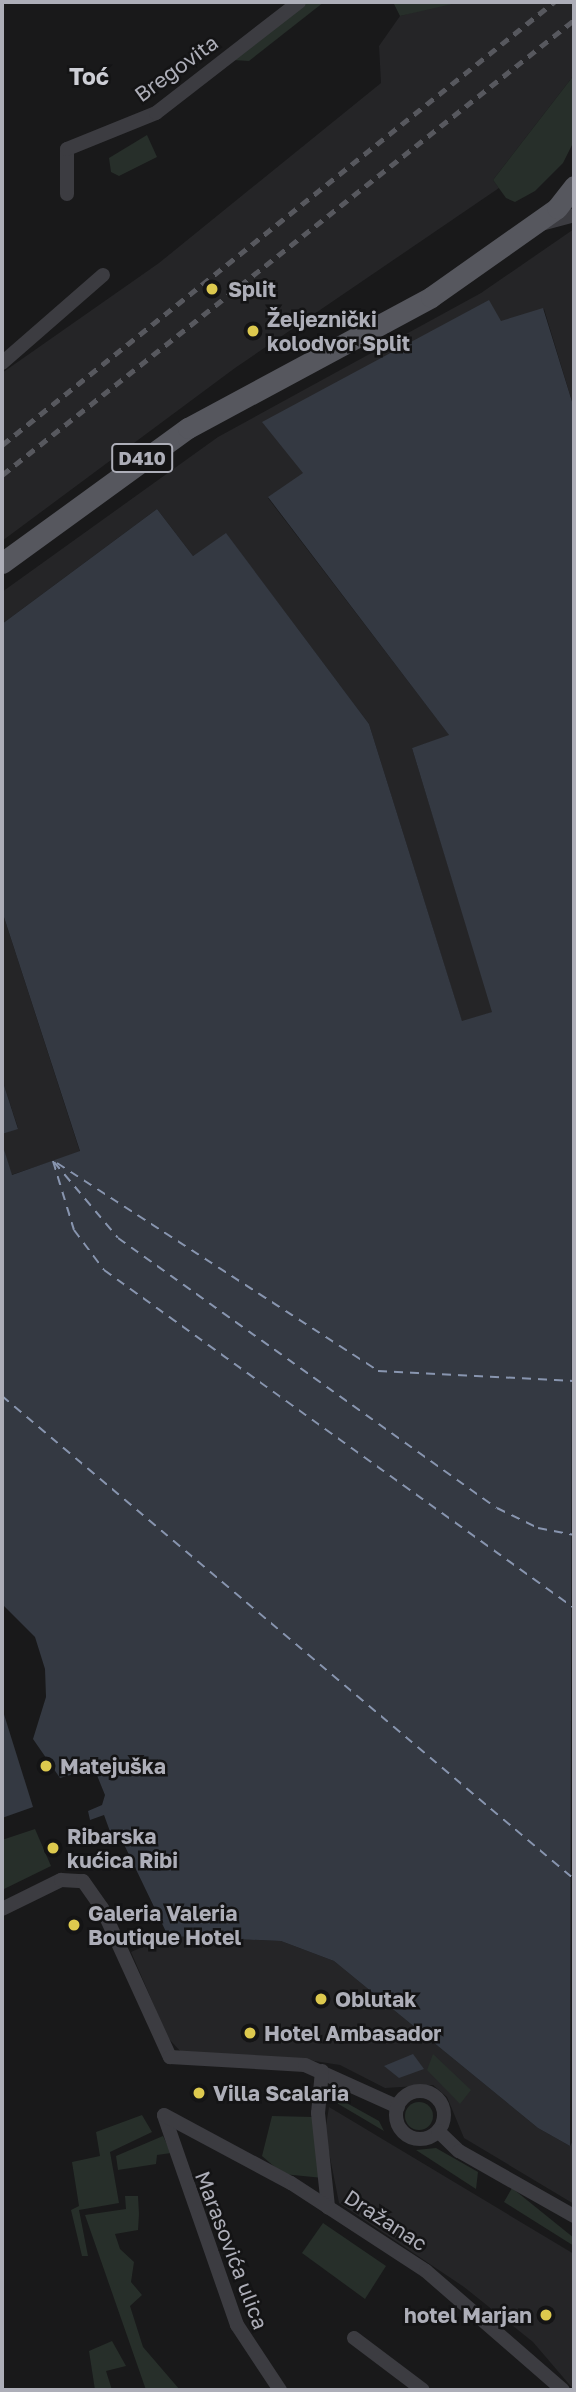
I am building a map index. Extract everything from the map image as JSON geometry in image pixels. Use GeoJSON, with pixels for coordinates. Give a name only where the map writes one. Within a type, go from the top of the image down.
{"type":"FeatureCollection","features":[{"type":"Feature","properties":{"kind":"main road","name":"D410"},"geometry":{"type":"LineString","coordinates":[[2,562],[188,428],[431,297],[533,226],[568,208],[574,186]]}},
{"type":"Feature","properties":{"kind":"street","name":"Bregovita"},"geometry":{"type":"LineString","coordinates":[[68,194],[67,149],[156,113],[299,2]]}},
{"type":"Feature","properties":{"kind":"street"},"geometry":{"type":"LineString","coordinates":[[2,363],[103,275]]}},
{"type":"Feature","properties":{"kind":"street"},"geometry":{"type":"LineString","coordinates":[[2,1909],[61,1880],[83,1881],[102,1908],[170,2057],[322,2071],[398,2108]]}},
{"type":"Feature","properties":{"kind":"street"},"geometry":{"type":"LineString","coordinates":[[322,2071],[318,2113],[328,2207]]}},
{"type":"Feature","properties":{"kind":"street"},"geometry":{"type":"LineString","coordinates":[[428,2093],[443,2110],[438,2131],[427,2138],[409,2136],[397,2121],[398,2108],[407,2096],[428,2093]]}},
{"type":"Feature","properties":{"kind":"street","name":"Dražanac"},"geometry":{"type":"LineString","coordinates":[[164,2115],[328,2207],[452,2290],[563,2390]]}},
{"type":"Feature","properties":{"kind":"street","name":"Marasovića ulica"},"geometry":{"type":"LineString","coordinates":[[164,2115],[237,2325],[280,2390]]}},
{"type":"Feature","properties":{"kind":"street"},"geometry":{"type":"LineString","coordinates":[[438,2131],[459,2151],[574,2216]]}},
{"type":"Feature","properties":{"kind":"street"},"geometry":{"type":"LineString","coordinates":[[354,2338],[423,2390]]}},
{"type":"Feature","properties":{"kind":"shaded area"},"geometry":{"type":"Polygon","coordinates":[[[307,2],[324,2],[249,61],[233,60],[307,2]]]}},
{"type":"Feature","properties":{"kind":"shaded area"},"geometry":{"type":"Polygon","coordinates":[[[393,2],[451,2],[452,4],[400,16],[393,2]]]}},
{"type":"Feature","properties":{"kind":"shaded area"},"geometry":{"type":"Polygon","coordinates":[[[451,2],[574,2],[574,75],[493,180],[499,188],[235,368],[2,541],[2,373],[159,263],[381,83],[379,46],[400,16],[451,2]]]}},
{"type":"Feature","properties":{"kind":"shaded area"},"geometry":{"type":"Polygon","coordinates":[[[574,75],[574,141],[563,163],[535,191],[515,202],[506,198],[493,180],[574,75]]]}},
{"type":"Feature","properties":{"kind":"shaded area"},"geometry":{"type":"Polygon","coordinates":[[[147,135],[157,157],[119,176],[111,172],[109,158],[147,135]]]}},
{"type":"Feature","properties":{"kind":"shaded area"},"geometry":{"type":"Polygon","coordinates":[[[574,229],[574,408],[544,309],[268,498],[450,736],[412,748],[493,1012],[462,1022],[369,724],[226,534],[193,556],[157,509],[2,624],[2,592],[218,437],[481,293],[574,229]]]}},
{"type":"Feature","properties":{"kind":"shaded area"},"geometry":{"type":"Polygon","coordinates":[[[489,300],[501,321],[543,308],[574,408],[570,2146],[538,2128],[334,1961],[281,1941],[168,1936],[119,1834],[112,1837],[104,1815],[90,1820],[88,1811],[102,1805],[105,1795],[94,1768],[60,1778],[33,1739],[46,1697],[45,1669],[35,1637],[2,1604],[2,1143],[12,1175],[80,1151],[2,911],[2,624],[157,509],[193,556],[226,533],[369,724],[462,1021],[492,1012],[412,748],[449,735],[268,497],[303,473],[262,422],[489,300]]]}},
{"type":"Feature","properties":{"kind":"shaded area"},"geometry":{"type":"Polygon","coordinates":[[[2,911],[80,1152],[11,1175],[2,1134],[18,1128],[2,1079],[2,911]]]}},
{"type":"Feature","properties":{"kind":"shaded area"},"geometry":{"type":"Polygon","coordinates":[[[2,1079],[18,1129],[2,1134],[2,1079]]]}},
{"type":"Feature","properties":{"kind":"shaded area"},"geometry":{"type":"Polygon","coordinates":[[[2,1708],[33,1807],[2,1818],[2,1708]]]}},
{"type":"Feature","properties":{"kind":"shaded area"},"geometry":{"type":"Polygon","coordinates":[[[35,1829],[51,1866],[2,1890],[2,1840],[35,1829]]]}},
{"type":"Feature","properties":{"kind":"shaded area"},"geometry":{"type":"Polygon","coordinates":[[[168,1936],[281,1941],[334,1961],[538,2128],[570,2146],[574,2139],[574,2204],[464,2138],[447,2097],[433,2085],[385,2088],[340,2065],[308,2060],[182,2053],[168,2038],[131,1952],[168,1936]]]}},
{"type":"Feature","properties":{"kind":"shaded area"},"geometry":{"type":"Polygon","coordinates":[[[413,2054],[424,2069],[399,2078],[384,2066],[413,2054]]]}},
{"type":"Feature","properties":{"kind":"shaded area"},"geometry":{"type":"Polygon","coordinates":[[[433,2054],[471,2090],[460,2104],[427,2070],[433,2054]]]}},
{"type":"Feature","properties":{"kind":"shaded area"},"geometry":{"type":"Polygon","coordinates":[[[334,2096],[379,2121],[384,2131],[330,2099],[334,2096]]]}},
{"type":"Feature","properties":{"kind":"shaded area"},"geometry":{"type":"Polygon","coordinates":[[[419,2102],[429,2106],[433,2116],[429,2126],[419,2130],[409,2126],[405,2116],[409,2106],[419,2102]]]}},
{"type":"Feature","properties":{"kind":"shaded area"},"geometry":{"type":"Polygon","coordinates":[[[329,2107],[574,2254],[574,2390],[533,2342],[464,2287],[339,2203],[325,2132],[329,2107]]]}},
{"type":"Feature","properties":{"kind":"shaded area"},"geometry":{"type":"Polygon","coordinates":[[[142,2115],[152,2132],[110,2152],[119,2203],[79,2210],[88,2256],[82,2256],[71,2210],[79,2206],[72,2162],[100,2156],[96,2132],[142,2115]]]}},
{"type":"Feature","properties":{"kind":"shaded area"},"geometry":{"type":"Polygon","coordinates":[[[272,2116],[313,2117],[323,2178],[283,2174],[262,2156],[272,2116]]]}},
{"type":"Feature","properties":{"kind":"shaded area"},"geometry":{"type":"Polygon","coordinates":[[[163,2136],[171,2153],[157,2155],[156,2164],[118,2170],[116,2156],[163,2136]]]}},
{"type":"Feature","properties":{"kind":"shaded area"},"geometry":{"type":"Polygon","coordinates":[[[436,2148],[478,2172],[476,2189],[416,2150],[436,2148]]]}},
{"type":"Feature","properties":{"kind":"shaded area"},"geometry":{"type":"Polygon","coordinates":[[[512,2188],[574,2238],[574,2246],[504,2202],[512,2188]]]}},
{"type":"Feature","properties":{"kind":"shaded area"},"geometry":{"type":"Polygon","coordinates":[[[125,2196],[138,2196],[139,2214],[138,2230],[115,2234],[120,2249],[134,2262],[131,2282],[142,2295],[130,2306],[143,2347],[180,2390],[146,2390],[85,2215],[126,2209],[125,2196]]]}},
{"type":"Feature","properties":{"kind":"shaded area"},"geometry":{"type":"Polygon","coordinates":[[[323,2223],[386,2266],[365,2299],[302,2253],[323,2223]]]}},
{"type":"Feature","properties":{"kind":"shaded area"},"geometry":{"type":"Polygon","coordinates":[[[112,2341],[126,2366],[106,2371],[112,2390],[95,2390],[89,2351],[112,2341]]]}},
{"type":"Feature","properties":{"kind":"ferry route"},"geometry":{"type":"LineString","coordinates":[[53,1161],[74,1230],[104,1270],[574,1608]]}},
{"type":"Feature","properties":{"kind":"ferry route"},"geometry":{"type":"LineString","coordinates":[[54,1162],[118,1238],[497,1508],[538,1528],[574,1535]]}},
{"type":"Feature","properties":{"kind":"ferry route"},"geometry":{"type":"LineString","coordinates":[[57,1163],[378,1371],[574,1381]]}},
{"type":"Feature","properties":{"kind":"ferry route"},"geometry":{"type":"LineString","coordinates":[[2,1396],[574,1879]]}},
{"type":"Feature","properties":{"kind":"railway"},"geometry":{"type":"LineString","coordinates":[[2,445],[554,2]]}},
{"type":"Feature","properties":{"kind":"railway"},"geometry":{"type":"LineString","coordinates":[[2,475],[574,20]]}},
{"type":"Feature","properties":{"kind":"place","name":"Split"},"geometry":{"type":"Point","coordinates":[212,289]}},
{"type":"Feature","properties":{"kind":"place","name":"Željeznički kolodvor Split"},"geometry":{"type":"Point","coordinates":[253,331]}},
{"type":"Feature","properties":{"kind":"place","name":"Matejuška"},"geometry":{"type":"Point","coordinates":[46,1766]}},
{"type":"Feature","properties":{"kind":"place","name":"Ribarska kućica Ribi"},"geometry":{"type":"Point","coordinates":[53,1848]}},
{"type":"Feature","properties":{"kind":"place","name":"Galeria Valeria Boutique Hotel"},"geometry":{"type":"Point","coordinates":[74,1925]}},
{"type":"Feature","properties":{"kind":"place","name":"Oblutak"},"geometry":{"type":"Point","coordinates":[321,1999]}},
{"type":"Feature","properties":{"kind":"place","name":"Hotel Ambasador"},"geometry":{"type":"Point","coordinates":[250,2033]}},
{"type":"Feature","properties":{"kind":"place","name":"Villa Scalaria"},"geometry":{"type":"Point","coordinates":[199,2093]}},
{"type":"Feature","properties":{"kind":"place","name":"hotel Marjan"},"geometry":{"type":"Point","coordinates":[546,2315]}},
{"type":"Feature","properties":{"kind":"district","name":"Toć"},"geometry":{"type":"Point","coordinates":[89,76]}}]}
